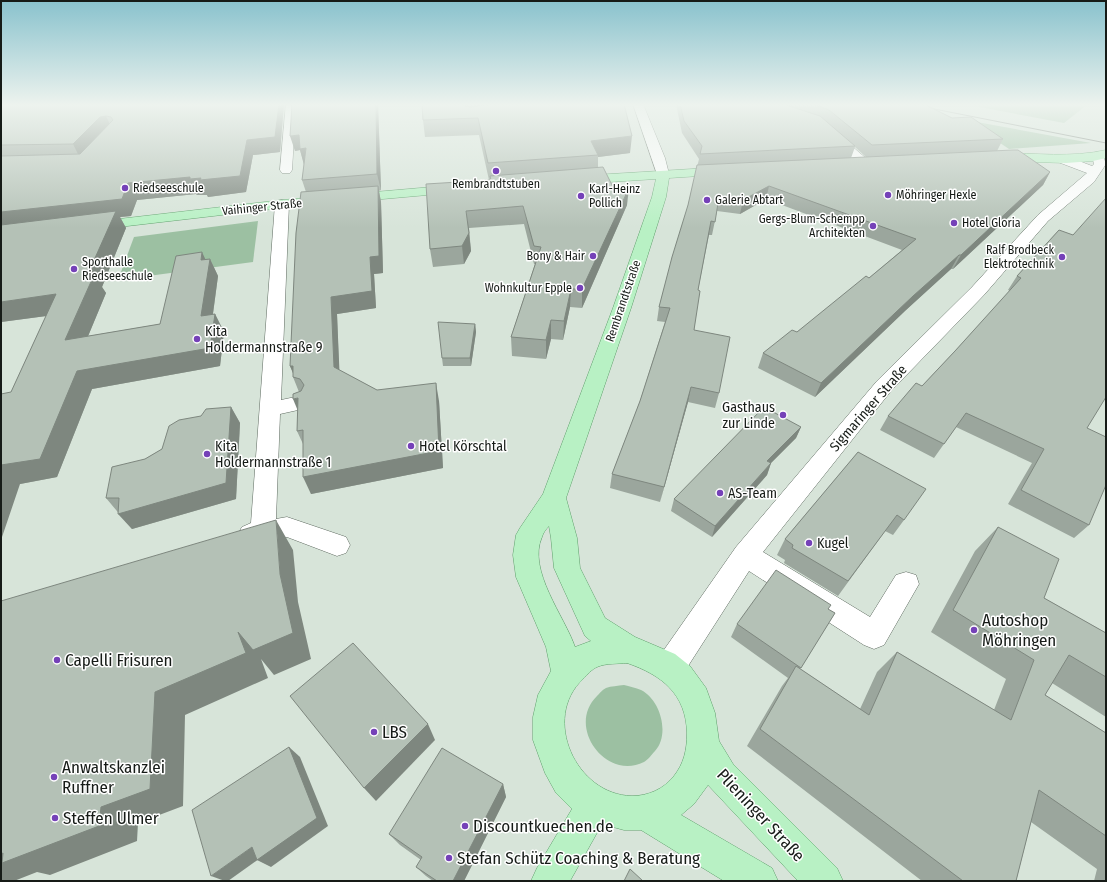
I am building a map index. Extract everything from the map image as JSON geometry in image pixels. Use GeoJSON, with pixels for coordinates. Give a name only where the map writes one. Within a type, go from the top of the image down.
{"type":"FeatureCollection","features":[{"type":"Feature","properties":{"kind":"main road"},"geometry":{"type":"LineString","coordinates":[[990,158],[1036,153],[1102,160]]}},
{"type":"Feature","properties":{"kind":"main road"},"geometry":{"type":"LineString","coordinates":[[1006,157],[1062,159]]}},
{"type":"Feature","properties":{"kind":"main road"},"geometry":{"type":"LineString","coordinates":[[849,164],[870,163]]}},
{"type":"Feature","properties":{"kind":"main road"},"geometry":{"type":"LineString","coordinates":[[562,182],[740,170]]}},
{"type":"Feature","properties":{"kind":"main road","name":"Rembrandtstraße"},"geometry":{"type":"LineString","coordinates":[[566,672],[560,646],[542,609],[529,577],[526,555],[529,535],[554,498],[622,308],[659,197],[663,174]]}},
{"type":"Feature","properties":{"kind":"main road","name":"Vaihinger Straße"},"geometry":{"type":"LineString","coordinates":[[82,228],[282,204],[467,188]]}},
{"type":"Feature","properties":{"kind":"main road"},"geometry":{"type":"LineString","coordinates":[[554,498],[564,538],[567,568],[595,627],[627,649],[650,656],[670,667],[685,683],[696,702],[703,724],[704,746],[698,769],[685,790],[667,804],[645,813],[619,813],[594,804],[571,786],[555,762],[548,735],[548,709],[557,685],[566,672],[584,658],[605,651],[627,649]]}},
{"type":"Feature","properties":{"kind":"main road","name":"Plieninger Straße"},"geometry":{"type":"LineString","coordinates":[[704,746],[721,776],[824,881]]}},
{"type":"Feature","properties":{"kind":"main road"},"geometry":{"type":"LineString","coordinates":[[550,881],[594,804]]}},
{"type":"Feature","properties":{"kind":"main road"},"geometry":{"type":"LineString","coordinates":[[645,813],[759,881]]}},
{"type":"Feature","properties":{"kind":"street"},"geometry":{"type":"LineString","coordinates":[[286,170],[288,145]]}},
{"type":"Feature","properties":{"kind":"street","name":"Rembrandtstraße"},"geometry":{"type":"LineString","coordinates":[[654,145],[663,174]]}},
{"type":"Feature","properties":{"kind":"street"},"geometry":{"type":"LineString","coordinates":[[847,145],[870,163]]}},
{"type":"Feature","properties":{"kind":"street"},"geometry":{"type":"LineString","coordinates":[[1062,159],[1102,160]]}},
{"type":"Feature","properties":{"kind":"street","name":"Sigmaringer Straße"},"geometry":{"type":"LineString","coordinates":[[670,667],[745,555],[884,386],[978,291],[1043,218],[1089,179],[1102,160]]}},
{"type":"Feature","properties":{"kind":"street"},"geometry":{"type":"LineString","coordinates":[[263,530],[282,204]]}},
{"type":"Feature","properties":{"kind":"street"},"geometry":{"type":"LineString","coordinates":[[270,410],[300,403]]}},
{"type":"Feature","properties":{"kind":"street"},"geometry":{"type":"LineString","coordinates":[[226,542],[263,530],[287,527],[337,545]]}},
{"type":"Feature","properties":{"kind":"street"},"geometry":{"type":"LineString","coordinates":[[745,555],[874,635],[906,584]]}},
{"type":"Feature","properties":{"kind":"green space"},"geometry":{"type":"Polygon","coordinates":[[[1003,145],[1061,145],[1009,149],[1003,145]]]}},
{"type":"Feature","properties":{"kind":"green space"},"geometry":{"type":"Polygon","coordinates":[[[258,221],[253,262],[118,280],[134,237],[258,221]]]}},
{"type":"Feature","properties":{"kind":"green space"},"geometry":{"type":"Polygon","coordinates":[[[624,685],[641,690],[648,695],[658,709],[662,727],[660,744],[655,751],[644,762],[630,766],[616,764],[604,757],[594,747],[588,735],[586,722],[589,708],[601,692],[608,687],[624,685]]]}},
{"type":"Feature","properties":{"kind":"building"},"geometry":{"type":"Polygon","coordinates":[[[89,145],[246,145],[240,176],[200,180],[201,178],[190,179],[190,177],[128,183],[122,199],[1,212],[1,156],[80,154],[89,145]]]}},
{"type":"Feature","properties":{"kind":"building"},"geometry":{"type":"Polygon","coordinates":[[[300,145],[377,145],[377,174],[302,180],[306,148],[300,149],[300,145]]]}},
{"type":"Feature","properties":{"kind":"building"},"geometry":{"type":"Polygon","coordinates":[[[484,145],[593,145],[598,155],[488,163],[484,145]]]}},
{"type":"Feature","properties":{"kind":"building"},"geometry":{"type":"Polygon","coordinates":[[[701,145],[855,146],[700,154],[701,145]]]}},
{"type":"Feature","properties":{"kind":"building"},"geometry":{"type":"Polygon","coordinates":[[[1018,150],[1050,172],[961,255],[959,255],[913,296],[821,383],[763,353],[792,330],[797,332],[866,276],[869,278],[916,239],[769,186],[743,200],[719,197],[715,222],[711,221],[698,290],[700,291],[694,330],[730,337],[719,393],[691,387],[664,487],[612,474],[640,401],[670,308],[659,307],[688,205],[697,165],[1018,150]]]}},
{"type":"Feature","properties":{"kind":"building"},"geometry":{"type":"Polygon","coordinates":[[[603,167],[614,189],[629,188],[582,289],[571,289],[564,321],[551,320],[546,340],[511,337],[541,247],[534,246],[523,206],[466,211],[469,233],[462,246],[430,249],[426,184],[491,180],[490,176],[603,167]]]}},
{"type":"Feature","properties":{"kind":"building"},"geometry":{"type":"Polygon","coordinates":[[[378,186],[379,256],[370,257],[372,291],[331,297],[334,367],[377,390],[436,383],[439,451],[303,477],[303,430],[297,431],[298,398],[293,399],[293,394],[301,391],[304,385],[300,379],[293,377],[293,366],[290,366],[296,233],[301,192],[378,186]]]}},
{"type":"Feature","properties":{"kind":"building"},"geometry":{"type":"Polygon","coordinates":[[[1106,198],[1106,397],[1087,428],[1106,437],[1106,485],[1089,525],[1021,490],[1044,449],[966,413],[944,444],[888,416],[916,383],[922,386],[955,351],[1021,278],[1017,276],[1059,230],[1073,235],[1106,198]]]}},
{"type":"Feature","properties":{"kind":"building"},"geometry":{"type":"Polygon","coordinates":[[[116,211],[87,276],[94,275],[65,340],[160,324],[176,256],[202,252],[201,260],[210,259],[201,316],[215,314],[210,348],[77,371],[40,459],[1,465],[1,394],[11,392],[56,294],[1,302],[1,225],[116,211]]]}},
{"type":"Feature","properties":{"kind":"building"},"geometry":{"type":"Polygon","coordinates":[[[438,322],[475,324],[470,358],[442,358],[438,322]]]}},
{"type":"Feature","properties":{"kind":"building"},"geometry":{"type":"Polygon","coordinates":[[[231,407],[226,483],[118,514],[119,498],[106,498],[112,467],[145,459],[162,449],[169,426],[179,420],[201,416],[206,409],[231,407]]]}},
{"type":"Feature","properties":{"kind":"building"},"geometry":{"type":"Polygon","coordinates":[[[764,407],[801,427],[767,461],[771,463],[715,526],[674,499],[764,407]]]}},
{"type":"Feature","properties":{"kind":"building"},"geometry":{"type":"Polygon","coordinates":[[[858,452],[926,489],[904,520],[897,515],[848,581],[792,548],[793,545],[785,539],[858,452]]]}},
{"type":"Feature","properties":{"kind":"building"},"geometry":{"type":"Polygon","coordinates":[[[276,520],[280,574],[293,633],[253,650],[238,632],[246,653],[155,692],[150,789],[101,807],[99,826],[2,863],[1,601],[276,520]]]}},
{"type":"Feature","properties":{"kind":"building"},"geometry":{"type":"Polygon","coordinates":[[[998,527],[1059,559],[1044,598],[1106,633],[1106,677],[1069,655],[1045,695],[1106,733],[1106,836],[1039,790],[1016,881],[963,881],[760,729],[796,666],[869,715],[897,652],[1011,720],[1034,660],[953,610],[998,527]]]}},
{"type":"Feature","properties":{"kind":"building"},"geometry":{"type":"Polygon","coordinates":[[[776,570],[831,605],[828,609],[835,613],[801,668],[737,624],[776,570]]]}},
{"type":"Feature","properties":{"kind":"building","name":"LBS"},"geometry":{"type":"Polygon","coordinates":[[[353,643],[428,724],[364,788],[290,696],[353,643]]]}},
{"type":"Feature","properties":{"kind":"building"},"geometry":{"type":"Polygon","coordinates":[[[289,747],[317,818],[257,860],[252,847],[211,876],[192,810],[289,747]]]}},
{"type":"Feature","properties":{"kind":"building"},"geometry":{"type":"Polygon","coordinates":[[[442,748],[503,784],[453,881],[437,881],[416,867],[422,857],[389,834],[442,748]]]}},
{"type":"Feature","properties":{"kind":"building"},"geometry":{"type":"Polygon","coordinates":[[[630,869],[643,881],[624,881],[630,869]]]}},
{"type":"Feature","properties":{"kind":"place","name":"Rembrandtstuben"},"geometry":{"type":"Point","coordinates":[496,171]}},
{"type":"Feature","properties":{"kind":"place","name":"Riedseeschule"},"geometry":{"type":"Point","coordinates":[125,188]}},
{"type":"Feature","properties":{"kind":"place","name":"Möhringer Hexle"},"geometry":{"type":"Point","coordinates":[888,195]}},
{"type":"Feature","properties":{"kind":"place","name":"Karl-Heinz Pollich"},"geometry":{"type":"Point","coordinates":[581,196]}},
{"type":"Feature","properties":{"kind":"place","name":"Galerie Abtart"},"geometry":{"type":"Point","coordinates":[707,200]}},
{"type":"Feature","properties":{"kind":"place","name":"Hotel Gloria"},"geometry":{"type":"Point","coordinates":[954,223]}},
{"type":"Feature","properties":{"kind":"place","name":"Gergs-Blum-Schempp Architekten"},"geometry":{"type":"Point","coordinates":[873,226]}},
{"type":"Feature","properties":{"kind":"place","name":"Bony & Hair"},"geometry":{"type":"Point","coordinates":[593,256]}},
{"type":"Feature","properties":{"kind":"place","name":"Ralf Brodbeck Elektrotechnik"},"geometry":{"type":"Point","coordinates":[1062,257]}},
{"type":"Feature","properties":{"kind":"place","name":"Sporthalle Riedseeschule"},"geometry":{"type":"Point","coordinates":[74,269]}},
{"type":"Feature","properties":{"kind":"place","name":"Wohnkultur Epple"},"geometry":{"type":"Point","coordinates":[580,288]}},
{"type":"Feature","properties":{"kind":"place","name":"Kita Holdermannstraße 9"},"geometry":{"type":"Point","coordinates":[197,339]}},
{"type":"Feature","properties":{"kind":"place","name":"Gasthaus zur Linde"},"geometry":{"type":"Point","coordinates":[783,415]}},
{"type":"Feature","properties":{"kind":"place","name":"Hotel Körschtal"},"geometry":{"type":"Point","coordinates":[411,446]}},
{"type":"Feature","properties":{"kind":"place","name":"Kita Holdermannstraße 1"},"geometry":{"type":"Point","coordinates":[207,454]}},
{"type":"Feature","properties":{"kind":"place","name":"AS-Team"},"geometry":{"type":"Point","coordinates":[720,493]}},
{"type":"Feature","properties":{"kind":"place","name":"Kugel"},"geometry":{"type":"Point","coordinates":[809,543]}},
{"type":"Feature","properties":{"kind":"place","name":"Autoshop Möhringen"},"geometry":{"type":"Point","coordinates":[974,630]}},
{"type":"Feature","properties":{"kind":"place","name":"Capelli Frisuren"},"geometry":{"type":"Point","coordinates":[57,660]}},
{"type":"Feature","properties":{"kind":"place","name":"LBS"},"geometry":{"type":"Point","coordinates":[374,732]}},
{"type":"Feature","properties":{"kind":"place","name":"Anwaltskanzlei Ruffner"},"geometry":{"type":"Point","coordinates":[54,777]}},
{"type":"Feature","properties":{"kind":"place","name":"Steffen Ulmer"},"geometry":{"type":"Point","coordinates":[55,818]}},
{"type":"Feature","properties":{"kind":"place","name":"Discountkuechen.de"},"geometry":{"type":"Point","coordinates":[465,826]}},
{"type":"Feature","properties":{"kind":"place","name":"Stefan Schütz Coaching & Beratung"},"geometry":{"type":"Point","coordinates":[449,858]}}]}
